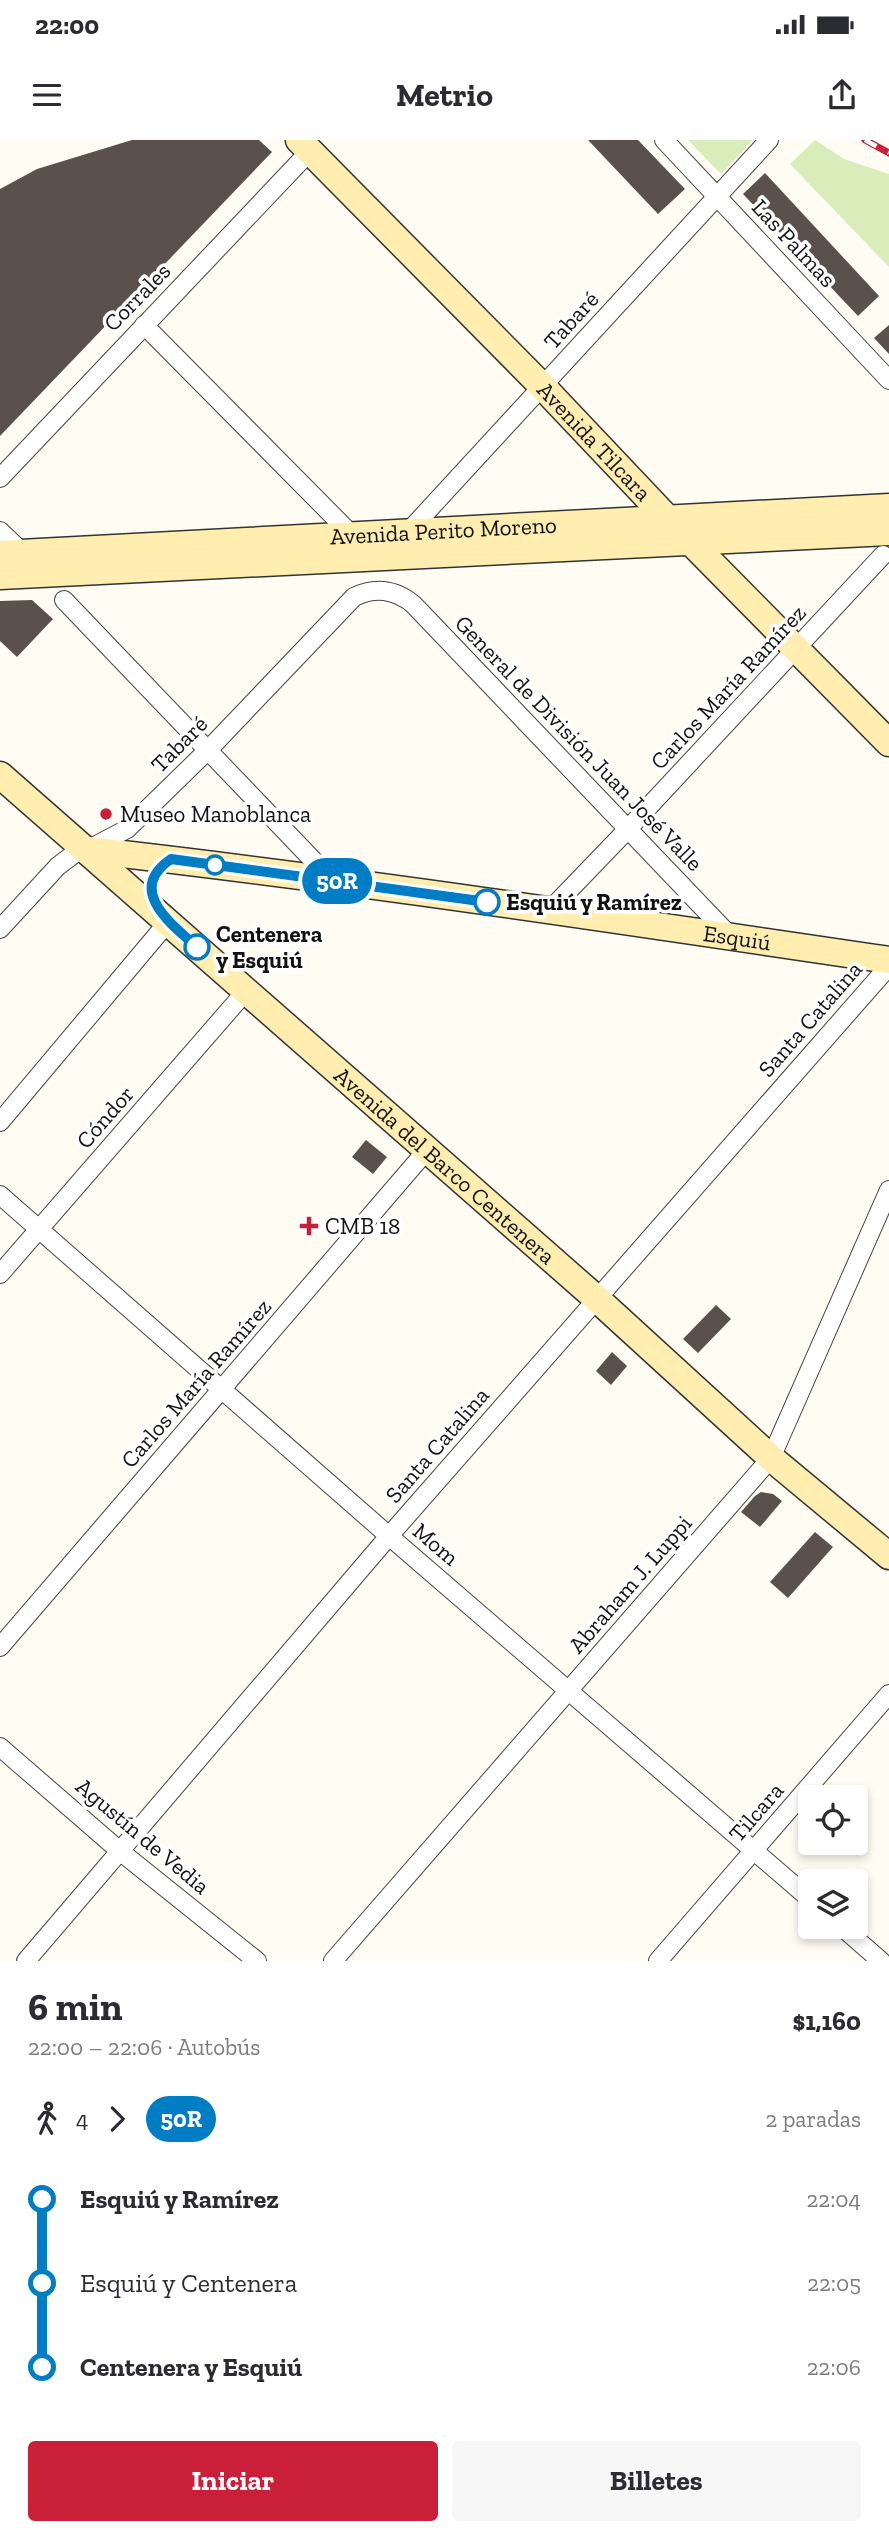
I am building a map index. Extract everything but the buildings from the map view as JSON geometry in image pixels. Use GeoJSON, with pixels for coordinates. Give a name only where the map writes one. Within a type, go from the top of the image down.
{"type":"FeatureCollection","features":[{"type":"Feature","properties":{"kind":"main road","name":"Avenida Tilcara"},"geometry":{"type":"LineString","coordinates":[[304,146],[889,743]]}},
{"type":"Feature","properties":{"kind":"main road","name":"Avenida Perito Moreno"},"geometry":{"type":"LineString","coordinates":[[11,553],[889,507]]}},
{"type":"Feature","properties":{"kind":"main road","name":"Avenida Perito Moreno"},"geometry":{"type":"LineString","coordinates":[[0,576],[692,542],[886,543]]}},
{"type":"Feature","properties":{"kind":"main road","name":"Avenida del Barco Centenera"},"geometry":{"type":"LineString","coordinates":[[0,775],[597,1299],[771,1458],[889,1556]]}},
{"type":"Feature","properties":{"kind":"main road","name":"Esquiú"},"geometry":{"type":"LineString","coordinates":[[87,850],[334,881],[889,960]]}},
{"type":"Feature","properties":{"kind":"main road"},"geometry":{"type":"LineString","coordinates":[[164,918],[153,897],[152,879],[158,868],[171,859]]}},
{"type":"Feature","properties":{"kind":"street","name":"Las Palmas"},"geometry":{"type":"LineString","coordinates":[[664,140],[889,380]]}},
{"type":"Feature","properties":{"kind":"street","name":"Tabaré"},"geometry":{"type":"LineString","coordinates":[[409,531],[769,140]]}},
{"type":"Feature","properties":{"kind":"street","name":"Corrales"},"geometry":{"type":"LineString","coordinates":[[0,478],[144,325],[304,146]]}},
{"type":"Feature","properties":{"kind":"street"},"geometry":{"type":"LineString","coordinates":[[144,325],[352,535]]}},
{"type":"Feature","properties":{"kind":"street"},"geometry":{"type":"LineString","coordinates":[[0,531],[11,553]]}},
{"type":"Feature","properties":{"kind":"street","name":"Carlos María Ramírez"},"geometry":{"type":"LineString","coordinates":[[549,911],[796,650],[886,543]]}},
{"type":"Feature","properties":{"kind":"street","name":"Tabaré"},"geometry":{"type":"LineString","coordinates":[[0,929],[58,866],[74,854],[127,829],[209,749],[354,597],[368,590],[386,591]]}},
{"type":"Feature","properties":{"kind":"street","name":"General de División Juan José Valle"},"geometry":{"type":"LineString","coordinates":[[386,591],[401,595],[413,604],[731,937]]}},
{"type":"Feature","properties":{"kind":"street"},"geometry":{"type":"LineString","coordinates":[[64,600],[334,881]]}},
{"type":"Feature","properties":{"kind":"street"},"geometry":{"type":"LineString","coordinates":[[0,1122],[164,918]]}},
{"type":"Feature","properties":{"kind":"street","name":"Santa Catalina"},"geometry":{"type":"LineString","coordinates":[[26,1961],[389,1536],[889,966]]}},
{"type":"Feature","properties":{"kind":"street","name":"Cóndor"},"geometry":{"type":"LineString","coordinates":[[0,1275],[246,991]]}},
{"type":"Feature","properties":{"kind":"street","name":"Carlos María Ramírez"},"geometry":{"type":"LineString","coordinates":[[0,1647],[427,1150]]}},
{"type":"Feature","properties":{"kind":"street","name":"Abraham J. Luppi"},"geometry":{"type":"LineString","coordinates":[[333,1961],[771,1458],[889,1190]]}},
{"type":"Feature","properties":{"kind":"street","name":"Mom"},"geometry":{"type":"LineString","coordinates":[[0,1195],[222,1391],[798,1889]]}},
{"type":"Feature","properties":{"kind":"street","name":"Tilcara"},"geometry":{"type":"LineString","coordinates":[[659,1961],[889,1694]]}},
{"type":"Feature","properties":{"kind":"street","name":"Agustín de Vedia"},"geometry":{"type":"LineString","coordinates":[[0,1747],[121,1852],[257,1961]]}},
{"type":"Feature","properties":{"kind":"street"},"geometry":{"type":"LineString","coordinates":[[856,1939],[881,1961]]}},
{"type":"Feature","properties":{"kind":"green space"},"geometry":{"type":"Polygon","coordinates":[[[688,140],[753,140],[721,174],[688,140]]]}},
{"type":"Feature","properties":{"kind":"green space"},"geometry":{"type":"Polygon","coordinates":[[[815,140],[844,159],[889,174],[889,267],[790,164],[815,140]]]}},
{"type":"Feature","properties":{"kind":"railway"},"geometry":{"type":"LineString","coordinates":[[865,140],[889,153]]}},
{"type":"Feature","properties":{"kind":"bus line","name":"50R"},"geometry":{"type":"LineString","coordinates":[[197,947],[160,914],[153,897],[152,879],[158,868],[171,859],[487,902]]}},
{"type":"Feature","properties":{"kind":"place","name":"Museo Manoblanca"},"geometry":{"type":"Point","coordinates":[106,814]}},
{"type":"Feature","properties":{"kind":"place","name":"Esquiú y Ramírez"},"geometry":{"type":"Point","coordinates":[487,902]}},
{"type":"Feature","properties":{"kind":"place","name":"Centenera y Esquiú"},"geometry":{"type":"Point","coordinates":[197,947]}},
{"type":"Feature","properties":{"kind":"place","name":"CMB 18"},"geometry":{"type":"Point","coordinates":[309,1226]}}]}
